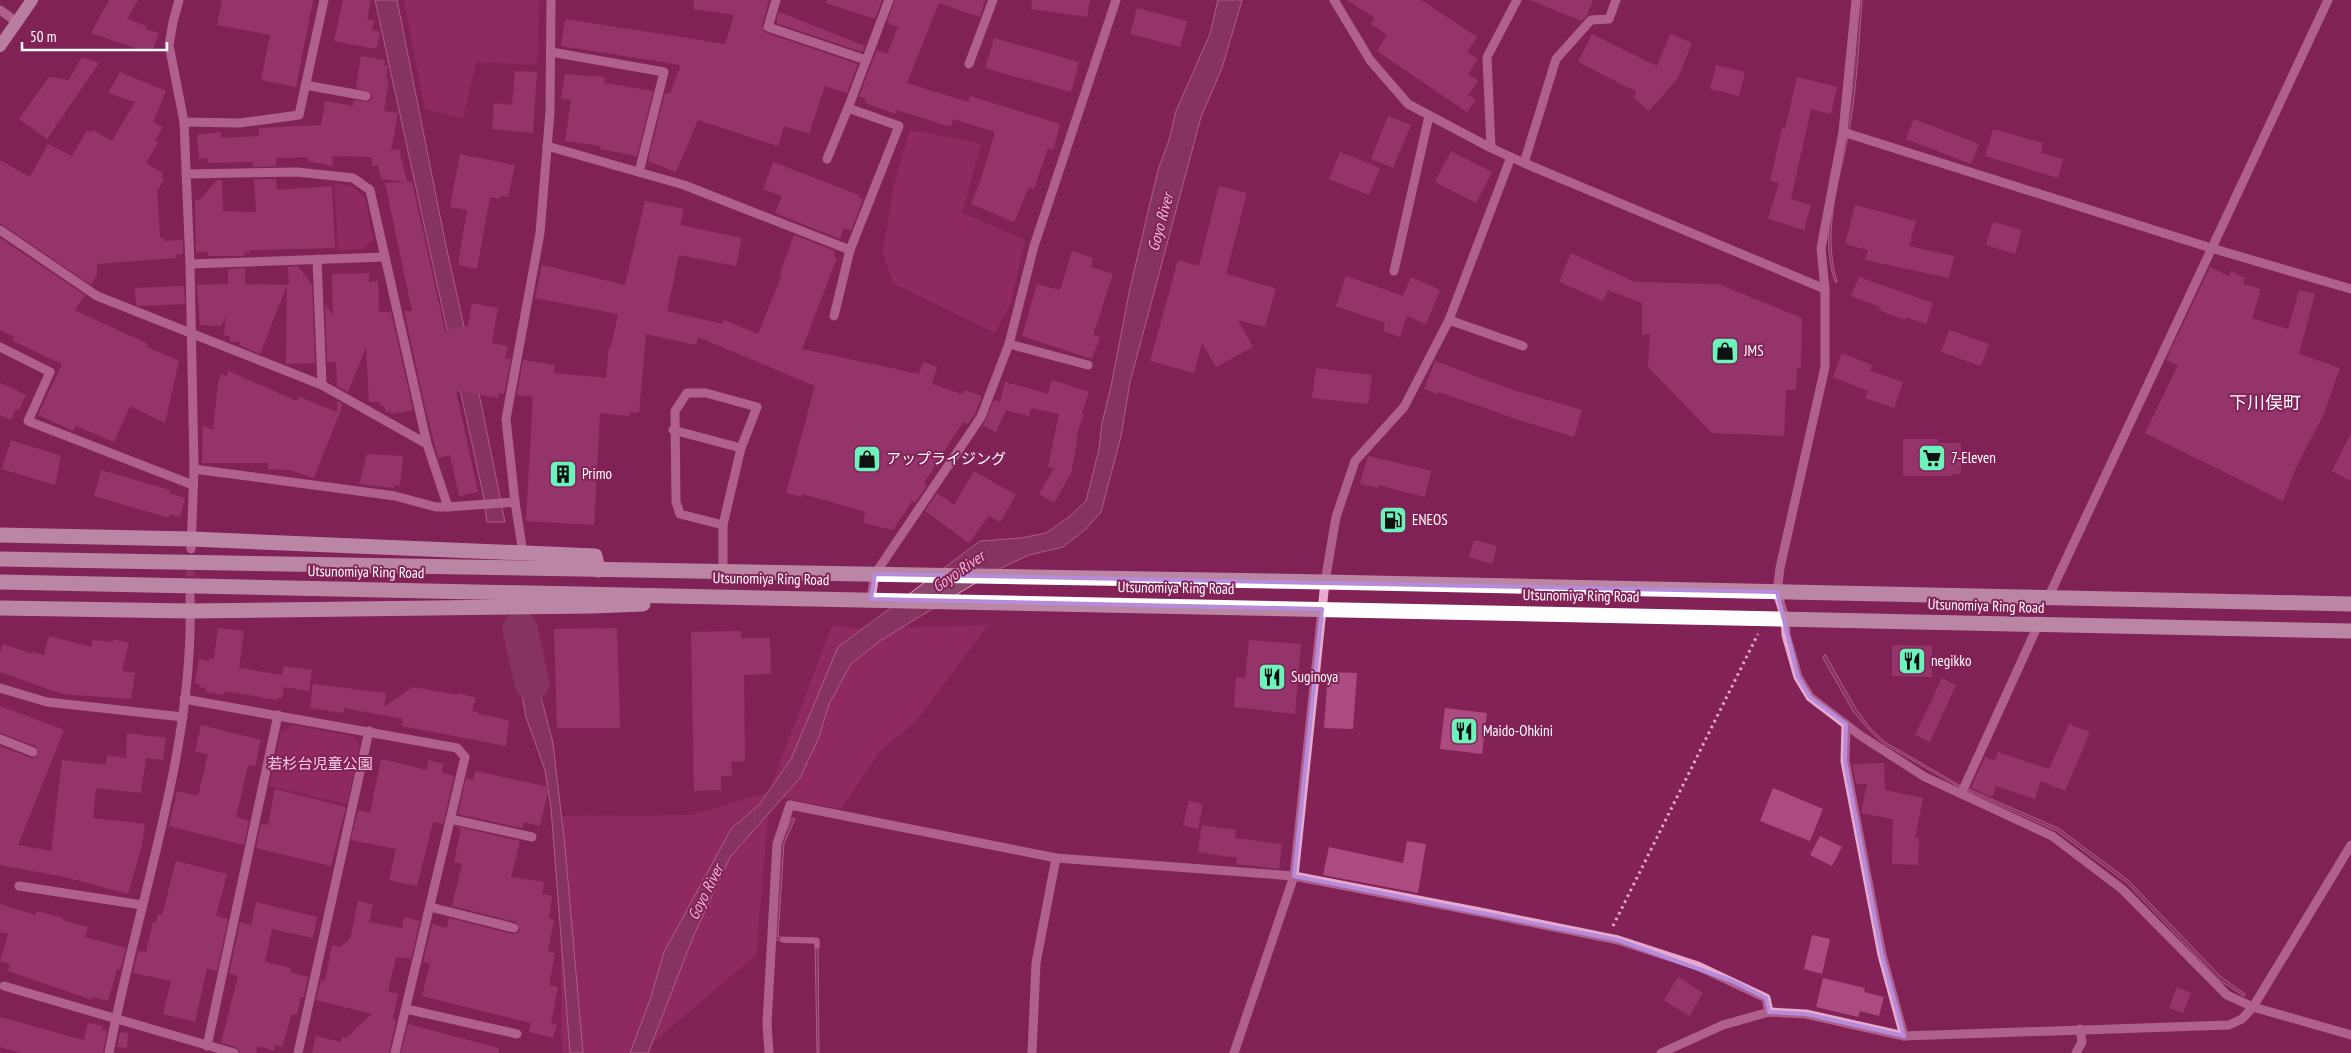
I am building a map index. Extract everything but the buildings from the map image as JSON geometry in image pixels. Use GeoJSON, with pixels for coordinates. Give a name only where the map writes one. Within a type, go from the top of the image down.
{"type":"FeatureCollection","features":[{"type":"Feature","properties":{"kind":"highway"},"geometry":{"type":"LineString","coordinates":[[0,535],[191,544],[595,556],[598,570]]}},
{"type":"Feature","properties":{"kind":"highway","name":"Utsunomiya Ring Road"},"geometry":{"type":"LineString","coordinates":[[0,559],[1324,582],[2351,604]]}},
{"type":"Feature","properties":{"kind":"highway","name":"Utsunomiya Ring Road"},"geometry":{"type":"LineString","coordinates":[[0,582],[2351,631]]}},
{"type":"Feature","properties":{"kind":"highway"},"geometry":{"type":"LineString","coordinates":[[0,608],[190,611],[592,606],[764,597]]}},
{"type":"Feature","properties":{"kind":"main road"},"geometry":{"type":"LineString","coordinates":[[0,46],[32,0]]}},
{"type":"Feature","properties":{"kind":"street"},"geometry":{"type":"LineString","coordinates":[[179,0],[169,45],[184,122],[192,334],[194,469],[191,544]]}},
{"type":"Feature","properties":{"kind":"street"},"geometry":{"type":"LineString","coordinates":[[184,122],[240,123],[299,114],[324,0]]}},
{"type":"Feature","properties":{"kind":"street"},"geometry":{"type":"LineString","coordinates":[[523,553],[510,503],[506,419],[540,234],[547,146],[551,0]]}},
{"type":"Feature","properties":{"kind":"street"},"geometry":{"type":"LineString","coordinates":[[776,0],[768,27],[866,60]]}},
{"type":"Feature","properties":{"kind":"street"},"geometry":{"type":"LineString","coordinates":[[827,159],[889,0]]}},
{"type":"Feature","properties":{"kind":"street"},"geometry":{"type":"LineString","coordinates":[[969,64],[993,0]]}},
{"type":"Feature","properties":{"kind":"street"},"geometry":{"type":"LineString","coordinates":[[871,599],[875,574],[981,417],[1009,344],[1034,246],[1116,0]]}},
{"type":"Feature","properties":{"kind":"street"},"geometry":{"type":"LineString","coordinates":[[1334,0],[1370,60],[1408,104],[1491,148],[1524,163],[1825,289]]}},
{"type":"Feature","properties":{"kind":"street"},"geometry":{"type":"LineString","coordinates":[[1491,148],[1488,57],[1517,0]]}},
{"type":"Feature","properties":{"kind":"street"},"geometry":{"type":"LineString","coordinates":[[1524,163],[1556,59],[1591,20],[1609,19],[1616,0]]}},
{"type":"Feature","properties":{"kind":"street"},"geometry":{"type":"LineString","coordinates":[[1856,0],[1843,132],[1821,248],[1825,289],[1825,367],[1780,568],[1777,592],[1785,618],[1786,634],[1798,677],[1810,697],[1861,736],[1925,777],[2052,836],[2122,889],[2227,996],[2253,1007],[2351,1035]]}},
{"type":"Feature","properties":{"kind":"street"},"geometry":{"type":"LineString","coordinates":[[2048,598],[2328,0]]}},
{"type":"Feature","properties":{"kind":"street"},"geometry":{"type":"LineString","coordinates":[[0,10],[17,22]]}},
{"type":"Feature","properties":{"kind":"street"},"geometry":{"type":"LineString","coordinates":[[550,52],[664,72],[639,172]]}},
{"type":"Feature","properties":{"kind":"street"},"geometry":{"type":"LineString","coordinates":[[305,85],[366,96]]}},
{"type":"Feature","properties":{"kind":"street"},"geometry":{"type":"LineString","coordinates":[[834,316],[850,250],[899,126],[848,108]]}},
{"type":"Feature","properties":{"kind":"street"},"geometry":{"type":"LineString","coordinates":[[1394,271],[1429,116]]}},
{"type":"Feature","properties":{"kind":"street"},"geometry":{"type":"LineString","coordinates":[[1843,132],[2211,248],[2351,289]]}},
{"type":"Feature","properties":{"kind":"street"},"geometry":{"type":"LineString","coordinates":[[547,146],[684,186],[850,250]]}},
{"type":"Feature","properties":{"kind":"street"},"geometry":{"type":"LineString","coordinates":[[1234,1053],[1294,876],[1324,582],[1336,517],[1355,461],[1404,407],[1449,320],[1511,157]]}},
{"type":"Feature","properties":{"kind":"street"},"geometry":{"type":"LineString","coordinates":[[186,174],[296,172],[353,178],[370,190],[428,444],[448,507]]}},
{"type":"Feature","properties":{"kind":"street"},"geometry":{"type":"LineString","coordinates":[[0,230],[97,296],[322,385],[428,444]]}},
{"type":"Feature","properties":{"kind":"street"},"geometry":{"type":"LineString","coordinates":[[190,264],[385,257]]}},
{"type":"Feature","properties":{"kind":"street"},"geometry":{"type":"LineString","coordinates":[[316,259],[322,385]]}},
{"type":"Feature","properties":{"kind":"street"},"geometry":{"type":"LineString","coordinates":[[1449,320],[1523,346]]}},
{"type":"Feature","properties":{"kind":"street"},"geometry":{"type":"LineString","coordinates":[[1009,344],[1088,365]]}},
{"type":"Feature","properties":{"kind":"street"},"geometry":{"type":"LineString","coordinates":[[0,348],[50,372],[28,421],[193,485]]}},
{"type":"Feature","properties":{"kind":"street"},"geometry":{"type":"LineString","coordinates":[[723,525],[680,514],[676,502],[673,430],[675,411],[687,393],[706,393],[757,407],[741,448],[723,525],[723,572]]}},
{"type":"Feature","properties":{"kind":"street"},"geometry":{"type":"LineString","coordinates":[[673,430],[741,448]]}},
{"type":"Feature","properties":{"kind":"street"},"geometry":{"type":"LineString","coordinates":[[194,469],[395,496],[436,507],[510,503]]}},
{"type":"Feature","properties":{"kind":"street"},"geometry":{"type":"LineString","coordinates":[[109,1053],[115,1019],[174,770],[183,716],[190,596]]}},
{"type":"Feature","properties":{"kind":"street"},"geometry":{"type":"LineString","coordinates":[[1961,794],[2038,625]]}},
{"type":"Feature","properties":{"kind":"street"},"geometry":{"type":"LineString","coordinates":[[0,688],[47,702],[183,716]]}},
{"type":"Feature","properties":{"kind":"street"},"geometry":{"type":"LineString","coordinates":[[184,699],[457,748],[465,757],[395,1053]]}},
{"type":"Feature","properties":{"kind":"street"},"geometry":{"type":"LineString","coordinates":[[207,1046],[278,715]]}},
{"type":"Feature","properties":{"kind":"street"},"geometry":{"type":"LineString","coordinates":[[1846,724],[1845,761],[1882,955],[1904,1036]]}},
{"type":"Feature","properties":{"kind":"street"},"geometry":{"type":"LineString","coordinates":[[298,1053],[369,731]]}},
{"type":"Feature","properties":{"kind":"street"},"geometry":{"type":"LineString","coordinates":[[0,739],[32,752]]}},
{"type":"Feature","properties":{"kind":"street"},"geometry":{"type":"LineString","coordinates":[[769,1053],[767,1024],[777,844],[790,804],[1056,858],[1294,876],[1608,938],[1698,966],[1732,981],[1766,998],[1768,1012]]}},
{"type":"Feature","properties":{"kind":"street"},"geometry":{"type":"LineString","coordinates":[[450,819],[532,837]]}},
{"type":"Feature","properties":{"kind":"street"},"geometry":{"type":"LineString","coordinates":[[1661,1053],[1723,1025],[1768,1012],[1806,1014],[1904,1036],[2080,1028],[2229,1025],[2242,1019],[2253,1007],[2351,845]]}},
{"type":"Feature","properties":{"kind":"street"},"geometry":{"type":"LineString","coordinates":[[1032,1053],[1036,963],[1056,858]]}},
{"type":"Feature","properties":{"kind":"street"},"geometry":{"type":"LineString","coordinates":[[18,886],[142,905]]}},
{"type":"Feature","properties":{"kind":"street"},"geometry":{"type":"LineString","coordinates":[[430,907],[514,928]]}},
{"type":"Feature","properties":{"kind":"street"},"geometry":{"type":"LineString","coordinates":[[4,986],[234,1053]]}},
{"type":"Feature","properties":{"kind":"street"},"geometry":{"type":"LineString","coordinates":[[406,1008],[517,1034]]}},
{"type":"Feature","properties":{"kind":"street"},"geometry":{"type":"LineString","coordinates":[[2076,1053],[2082,1042],[2080,1028]]}},
{"type":"Feature","properties":{"kind":"path"},"geometry":{"type":"LineString","coordinates":[[1608,938],[1759,634]]}},
{"type":"Feature","properties":{"kind":"highlighted area"},"geometry":{"type":"Polygon","coordinates":[[[875,574],[1777,592],[1798,677],[1810,697],[1846,724],[1845,761],[1882,955],[1904,1036],[1806,1014],[1769,1012],[1766,998],[1732,981],[1618,940],[1294,876],[1322,609],[871,599],[875,574]]]}},
{"type":"Feature","properties":{"kind":"green space"},"geometry":{"type":"Polygon","coordinates":[[[404,0],[539,0],[537,65],[476,62],[463,118],[425,109],[404,0]]]}},
{"type":"Feature","properties":{"kind":"green space"},"geometry":{"type":"Polygon","coordinates":[[[910,130],[981,144],[962,213],[1025,240],[1011,303],[995,333],[893,283],[883,252],[894,185],[910,130]]]}},
{"type":"Feature","properties":{"kind":"green space"},"geometry":{"type":"Polygon","coordinates":[[[334,183],[354,187],[365,198],[373,239],[363,249],[338,250],[334,183]]]}},
{"type":"Feature","properties":{"kind":"green space"},"geometry":{"type":"Polygon","coordinates":[[[832,625],[856,629],[988,625],[916,721],[881,750],[841,809],[783,798],[770,792],[756,955],[652,1043],[650,1053],[562,1053],[559,816],[691,815],[769,792],[832,625]]]}},
{"type":"Feature","properties":{"kind":"green space","name":"若杉台児童公園"},"geometry":{"type":"Polygon","coordinates":[[[293,725],[352,736],[360,747],[347,804],[269,786],[281,732],[293,725]]]}},
{"type":"Feature","properties":{"kind":"water"},"geometry":{"type":"Polygon","coordinates":[[[375,0],[397,0],[445,241],[505,522],[487,522],[483,494],[375,0]]]}},
{"type":"Feature","properties":{"kind":"water","name":"Goyo River"},"geometry":{"type":"Polygon","coordinates":[[[1218,0],[1242,0],[1222,68],[1201,117],[1130,382],[1121,436],[1101,512],[1086,529],[1063,547],[1029,555],[999,569],[881,640],[851,664],[829,704],[819,737],[800,778],[730,857],[693,937],[648,1053],[630,1053],[651,997],[664,952],[731,829],[759,805],[791,759],[838,647],[980,541],[1021,538],[1046,533],[1069,517],[1086,501],[1099,449],[1102,423],[1130,288],[1158,170],[1169,140],[1176,111],[1210,34],[1218,0]]]}},
{"type":"Feature","properties":{"kind":"water"},"geometry":{"type":"Polygon","coordinates":[[[1859,0],[1862,0],[1858,63],[1850,125],[1834,203],[1832,222],[1831,242],[1837,282],[1835,282],[1830,262],[1829,223],[1849,110],[1855,63],[1859,0]]]}},
{"type":"Feature","properties":{"kind":"water"},"geometry":{"type":"Polygon","coordinates":[[[511,636],[531,637],[541,697],[553,743],[565,847],[583,1053],[570,1053],[551,808],[545,770],[526,717],[511,636]]]}},
{"type":"Feature","properties":{"kind":"water"},"geometry":{"type":"Polygon","coordinates":[[[1825,654],[1856,709],[1871,729],[1885,742],[1959,785],[2058,828],[2128,880],[2221,977],[2245,994],[2244,996],[2219,980],[2127,883],[2057,831],[1959,787],[1884,744],[1853,711],[1823,658],[1825,654]]]}},
{"type":"Feature","properties":{"kind":"water"},"geometry":{"type":"Polygon","coordinates":[[[792,818],[795,819],[784,843],[778,937],[818,938],[819,1053],[817,1053],[815,940],[775,940],[780,844],[792,818]]]}},
{"type":"Feature","properties":{"kind":"waterway"},"geometry":{"type":"LineString","coordinates":[[520,629],[532,683]]}},
{"type":"Feature","properties":{"kind":"waterway"},"geometry":{"type":"LineString","coordinates":[[783,940],[817,941],[817,946]]}},
{"type":"Feature","properties":{"kind":"tunnel"},"geometry":{"type":"LineString","coordinates":[[190,590],[191,558]]}},
{"type":"Feature","properties":{"kind":"place","name":"JMS"},"geometry":{"type":"Point","coordinates":[1725,351]}},
{"type":"Feature","properties":{"kind":"place","name":"7-Eleven"},"geometry":{"type":"Point","coordinates":[1932,458]}},
{"type":"Feature","properties":{"kind":"place","name":"アップライジング"},"geometry":{"type":"Point","coordinates":[867,459]}},
{"type":"Feature","properties":{"kind":"place","name":"Primo"},"geometry":{"type":"Point","coordinates":[563,474]}},
{"type":"Feature","properties":{"kind":"place","name":"ENEOS"},"geometry":{"type":"Point","coordinates":[1393,520]}},
{"type":"Feature","properties":{"kind":"place","name":"negikko"},"geometry":{"type":"Point","coordinates":[1912,661]}},
{"type":"Feature","properties":{"kind":"place","name":"Suginoya"},"geometry":{"type":"Point","coordinates":[1272,677]}},
{"type":"Feature","properties":{"kind":"place","name":"Maido-Ohkini"},"geometry":{"type":"Point","coordinates":[1464,731]}},
{"type":"Feature","properties":{"kind":"district","name":"下川俣町"},"geometry":{"type":"Point","coordinates":[2265,403]}}]}
